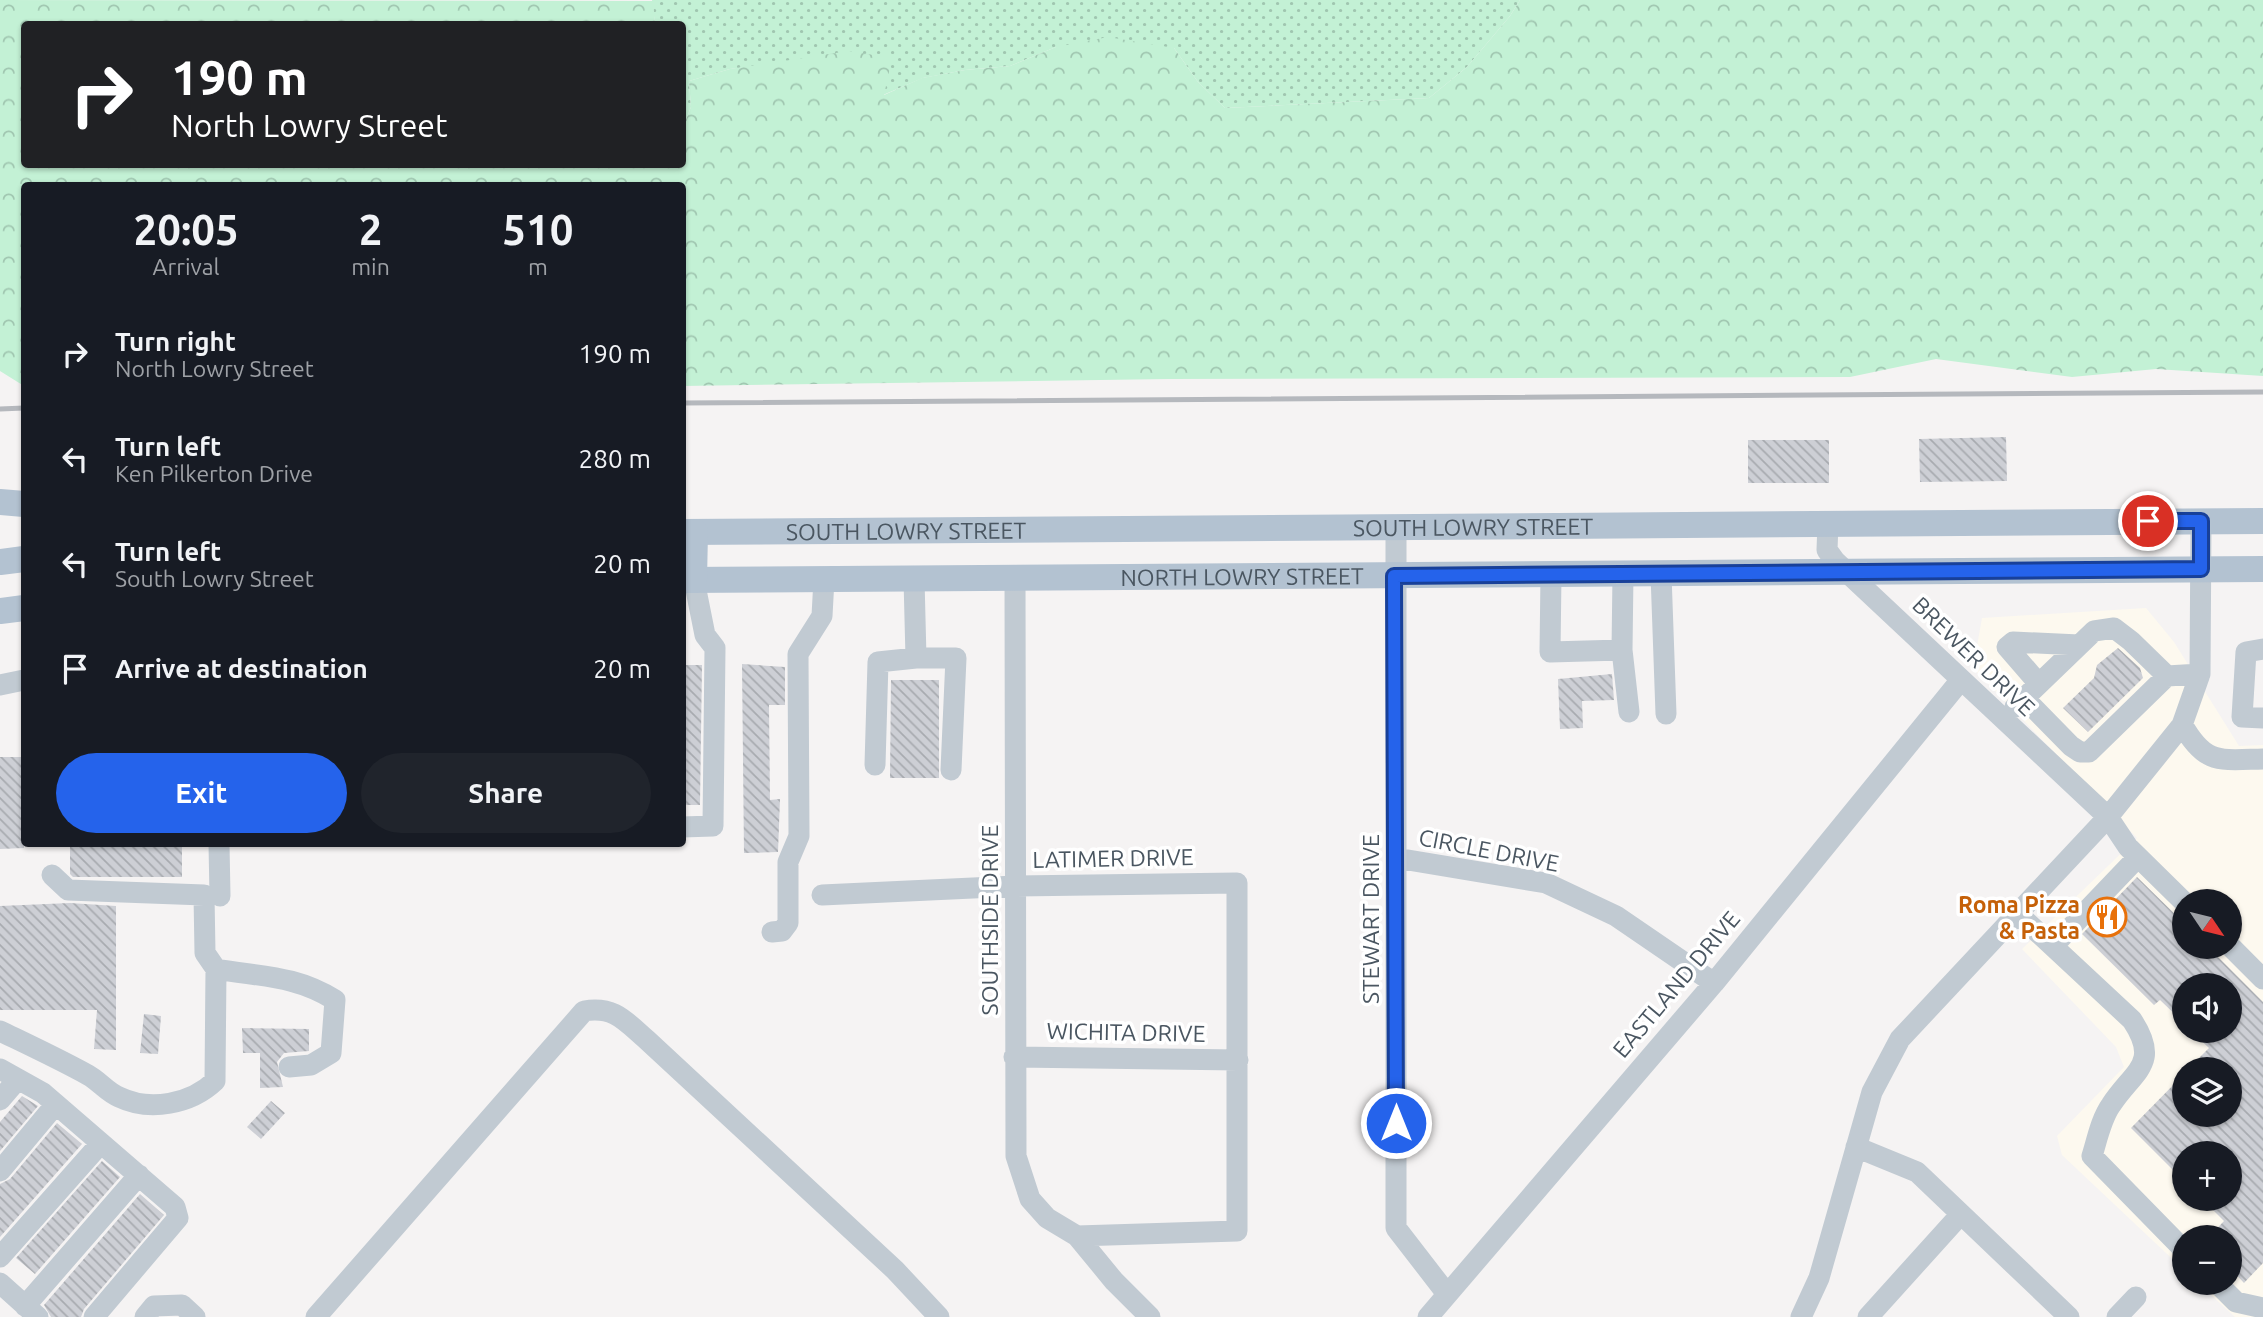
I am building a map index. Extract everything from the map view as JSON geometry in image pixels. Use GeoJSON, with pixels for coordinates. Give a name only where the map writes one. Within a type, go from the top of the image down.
{"type":"FeatureCollection","features":[{"type":"Feature","properties":{"kind":"main road"},"geometry":{"type":"LineString","coordinates":[[0,502],[21,504]]}},
{"type":"Feature","properties":{"kind":"main road","name":"SOUTH LOWRY STREET"},"geometry":{"type":"LineString","coordinates":[[689,532],[2263,521]]}},
{"type":"Feature","properties":{"kind":"main road"},"geometry":{"type":"LineString","coordinates":[[688,580],[689,532]]}},
{"type":"Feature","properties":{"kind":"main road"},"geometry":{"type":"LineString","coordinates":[[0,562],[21,559]]}},
{"type":"Feature","properties":{"kind":"main road","name":"NORTH LOWRY STREET"},"geometry":{"type":"LineString","coordinates":[[688,580],[2263,569]]}},
{"type":"Feature","properties":{"kind":"main road"},"geometry":{"type":"LineString","coordinates":[[0,611],[21,608]]}},
{"type":"Feature","properties":{"kind":"street"},"geometry":{"type":"LineString","coordinates":[[1801,1317],[1819,1279],[1872,1092],[1900,1039],[2108,817],[2182,724],[2200,674],[2201,521]]}},
{"type":"Feature","properties":{"kind":"street","name":"BREWER DRIVE"},"geometry":{"type":"LineString","coordinates":[[1828,523],[1827,550],[1835,561],[2108,817],[2138,857],[2172,890]]}},
{"type":"Feature","properties":{"kind":"street","name":"STEWART DRIVE"},"geometry":{"type":"LineString","coordinates":[[1396,526],[1396,1228],[1447,1294]]}},
{"type":"Feature","properties":{"kind":"street"},"geometry":{"type":"LineString","coordinates":[[1623,574],[1622,650],[1629,712]]}},
{"type":"Feature","properties":{"kind":"street"},"geometry":{"type":"LineString","coordinates":[[1661,574],[1665,714]]}},
{"type":"Feature","properties":{"kind":"street"},"geometry":{"type":"LineString","coordinates":[[1552,575],[1550,652],[1622,650]]}},
{"type":"Feature","properties":{"kind":"street","name":"SOUTHSIDE DRIVE"},"geometry":{"type":"LineString","coordinates":[[1015,578],[1016,1157],[1030,1199],[1047,1218],[1077,1236],[1114,1281],[1150,1317]]}},
{"type":"Feature","properties":{"kind":"street"},"geometry":{"type":"LineString","coordinates":[[772,932],[782,931],[788,923],[788,862],[799,836],[798,654],[822,616],[824,579]]}},
{"type":"Feature","properties":{"kind":"street"},"geometry":{"type":"LineString","coordinates":[[914,579],[916,658]]}},
{"type":"Feature","properties":{"kind":"street"},"geometry":{"type":"LineString","coordinates":[[686,827],[713,826],[715,648],[705,635],[688,580]]}},
{"type":"Feature","properties":{"kind":"street"},"geometry":{"type":"LineString","coordinates":[[2001,719],[2094,631],[2114,628],[2132,640],[2167,676]]}},
{"type":"Feature","properties":{"kind":"street"},"geometry":{"type":"LineString","coordinates":[[2079,645],[2013,642],[2007,647],[2031,691],[2071,746],[2080,752],[2089,752],[2167,676],[2200,674]]}},
{"type":"Feature","properties":{"kind":"street"},"geometry":{"type":"LineString","coordinates":[[2263,649],[2246,652],[2242,717],[2263,718]]}},
{"type":"Feature","properties":{"kind":"street"},"geometry":{"type":"LineString","coordinates":[[875,765],[878,662],[956,658],[951,769]]}},
{"type":"Feature","properties":{"kind":"street"},"geometry":{"type":"LineString","coordinates":[[0,685],[21,681]]}},
{"type":"Feature","properties":{"kind":"street","name":"EASTLAND DRIVE"},"geometry":{"type":"LineString","coordinates":[[1428,1317],[1714,983],[1960,681]]}},
{"type":"Feature","properties":{"kind":"street"},"geometry":{"type":"LineString","coordinates":[[2182,724],[2194,745],[2206,756],[2263,759]]}},
{"type":"Feature","properties":{"kind":"street"},"geometry":{"type":"LineString","coordinates":[[219,847],[220,896]]}},
{"type":"Feature","properties":{"kind":"street"},"geometry":{"type":"LineString","coordinates":[[2053,946],[2138,857]]}},
{"type":"Feature","properties":{"kind":"street","name":"CIRCLE DRIVE"},"geometry":{"type":"LineString","coordinates":[[1396,858],[1546,883],[1616,916],[1714,983]]}},
{"type":"Feature","properties":{"kind":"street"},"geometry":{"type":"LineString","coordinates":[[0,1031],[91,1077],[116,1096],[138,1104],[164,1104],[201,1094],[215,1081],[216,969],[205,953],[204,895],[68,890],[52,875]]}},
{"type":"Feature","properties":{"kind":"street","name":"LATIMER DRIVE"},"geometry":{"type":"LineString","coordinates":[[822,894],[1016,886],[1237,883],[1238,1060]]}},
{"type":"Feature","properties":{"kind":"street"},"geometry":{"type":"LineString","coordinates":[[2017,914],[2132,1020],[2145,1039],[2144,1062],[2110,1105],[2092,1156],[2172,1238]]}},
{"type":"Feature","properties":{"kind":"street"},"geometry":{"type":"LineString","coordinates":[[2242,958],[2263,979]]}},
{"type":"Feature","properties":{"kind":"street"},"geometry":{"type":"LineString","coordinates":[[216,969],[291,978],[313,986],[335,1000],[331,1053],[311,1065],[289,1066]]}},
{"type":"Feature","properties":{"kind":"street"},"geometry":{"type":"LineString","coordinates":[[316,1317],[584,1012],[604,1008],[623,1019],[647,1040],[895,1270],[939,1317]]}},
{"type":"Feature","properties":{"kind":"street","name":"WICHITA DRIVE"},"geometry":{"type":"LineString","coordinates":[[1014,1057],[1238,1060]]}},
{"type":"Feature","properties":{"kind":"street"},"geometry":{"type":"LineString","coordinates":[[1077,1236],[1237,1231],[1238,1060]]}},
{"type":"Feature","properties":{"kind":"street"},"geometry":{"type":"LineString","coordinates":[[0,1100],[9,1074],[56,1104],[176,1207],[178,1218],[94,1317]]}},
{"type":"Feature","properties":{"kind":"street"},"geometry":{"type":"LineString","coordinates":[[0,1171],[56,1104]]}},
{"type":"Feature","properties":{"kind":"street"},"geometry":{"type":"LineString","coordinates":[[0,1257],[101,1143]]}},
{"type":"Feature","properties":{"kind":"street"},"geometry":{"type":"LineString","coordinates":[[1856,1147],[1917,1172],[2069,1317]]}},
{"type":"Feature","properties":{"kind":"street"},"geometry":{"type":"LineString","coordinates":[[15,1301],[139,1175]]}},
{"type":"Feature","properties":{"kind":"street"},"geometry":{"type":"LineString","coordinates":[[1868,1317],[1961,1214]]}},
{"type":"Feature","properties":{"kind":"street"},"geometry":{"type":"LineString","coordinates":[[2229,1295],[2236,1302],[2263,1308]]}},
{"type":"Feature","properties":{"kind":"street"},"geometry":{"type":"LineString","coordinates":[[2117,1317],[2136,1297]]}},
{"type":"Feature","properties":{"kind":"street"},"geometry":{"type":"LineString","coordinates":[[145,1317],[154,1306],[182,1305],[195,1317]]}},
{"type":"Feature","properties":{"kind":"shaded area"},"geometry":{"type":"Polygon","coordinates":[[[2146,608],[2174,642],[2239,746],[2263,745],[2263,1317],[2235,1317],[2211,1295],[2242,1295],[2242,1225],[2172,1225],[2172,1259],[2062,1155],[2057,1136],[2124,1067],[2116,1047],[2022,949],[2137,838],[1973,668],[1982,618],[2146,608]]]}},
{"type":"Feature","properties":{"kind":"green space"},"geometry":{"type":"Polygon","coordinates":[[[0,0],[653,1],[655,21],[21,21],[21,168],[686,168],[686,120],[691,107],[689,81],[730,69],[849,51],[892,58],[884,95],[922,78],[965,70],[1010,66],[1056,47],[1108,37],[1174,48],[1198,82],[1225,108],[1429,98],[1467,67],[1520,0],[2263,0],[2263,376],[2156,369],[2072,377],[1936,359],[1850,377],[1168,379],[686,386],[686,182],[21,182],[21,384],[0,371],[0,0]]]}},
{"type":"Feature","properties":{"kind":"green space"},"geometry":{"type":"Polygon","coordinates":[[[652,0],[1520,0],[1467,67],[1429,98],[1225,108],[1198,82],[1174,48],[1056,47],[1010,66],[965,70],[923,78],[883,95],[784,63],[730,69],[689,81],[691,107],[686,120],[686,21],[655,21],[652,0]]]}},
{"type":"Feature","properties":{"kind":"building"},"geometry":{"type":"Polygon","coordinates":[[[2006,437],[2007,481],[1920,482],[1919,439],[2006,437]]]}},
{"type":"Feature","properties":{"kind":"building"},"geometry":{"type":"Polygon","coordinates":[[[1748,440],[1829,440],[1829,483],[1748,483],[1748,440]]]}},
{"type":"Feature","properties":{"kind":"building"},"geometry":{"type":"Polygon","coordinates":[[[2118,648],[2140,668],[2143,678],[2088,732],[2063,708],[2094,678],[2097,665],[2118,648]]]}},
{"type":"Feature","properties":{"kind":"building"},"geometry":{"type":"Polygon","coordinates":[[[742,664],[785,667],[785,705],[769,705],[770,800],[780,799],[778,852],[744,853],[742,664]]]}},
{"type":"Feature","properties":{"kind":"building"},"geometry":{"type":"Polygon","coordinates":[[[686,665],[702,665],[700,805],[686,805],[686,665]]]}},
{"type":"Feature","properties":{"kind":"building"},"geometry":{"type":"Polygon","coordinates":[[[1612,674],[1614,700],[1582,701],[1583,728],[1560,729],[1558,679],[1612,674]]]}},
{"type":"Feature","properties":{"kind":"building"},"geometry":{"type":"Polygon","coordinates":[[[891,680],[939,680],[939,778],[890,778],[891,680]]]}},
{"type":"Feature","properties":{"kind":"building"},"geometry":{"type":"Polygon","coordinates":[[[0,757],[21,757],[21,847],[24,848],[0,849],[0,757]]]}},
{"type":"Feature","properties":{"kind":"building"},"geometry":{"type":"Polygon","coordinates":[[[70,847],[182,847],[182,877],[73,877],[70,874],[70,847]]]}},
{"type":"Feature","properties":{"kind":"building"},"geometry":{"type":"Polygon","coordinates":[[[2137,877],[2172,911],[2172,959],[2220,959],[2234,973],[2172,973],[2172,1012],[2160,1000],[2154,1005],[2082,934],[2137,877]]]}},
{"type":"Feature","properties":{"kind":"building"},"geometry":{"type":"Polygon","coordinates":[[[70,903],[116,906],[116,1050],[94,1049],[97,1010],[0,1010],[0,906],[70,903]]]}},
{"type":"Feature","properties":{"kind":"building"},"geometry":{"type":"Polygon","coordinates":[[[2242,981],[2263,1002],[2263,1263],[2244,1283],[2242,1225],[2220,1225],[2224,1221],[2214,1211],[2242,1211],[2242,1141],[2172,1141],[2172,1169],[2131,1128],[2172,1086],[2172,1127],[2242,1127],[2242,1057],[2200,1057],[2209,1048],[2204,1043],[2242,1043],[2242,981]]]}},
{"type":"Feature","properties":{"kind":"building"},"geometry":{"type":"Polygon","coordinates":[[[144,1014],[161,1016],[158,1054],[140,1053],[144,1014]]]}},
{"type":"Feature","properties":{"kind":"building"},"geometry":{"type":"Polygon","coordinates":[[[242,1028],[309,1029],[309,1051],[284,1053],[277,1062],[283,1087],[260,1088],[260,1053],[243,1053],[242,1028]]]}},
{"type":"Feature","properties":{"kind":"building"},"geometry":{"type":"Polygon","coordinates":[[[22,1096],[38,1106],[0,1151],[0,1122],[22,1096]]]}},
{"type":"Feature","properties":{"kind":"building"},"geometry":{"type":"Polygon","coordinates":[[[271,1101],[285,1113],[261,1139],[247,1127],[271,1101]]]}},
{"type":"Feature","properties":{"kind":"building"},"geometry":{"type":"Polygon","coordinates":[[[57,1123],[82,1144],[0,1237],[0,1184],[10,1179],[57,1123]]]}},
{"type":"Feature","properties":{"kind":"building"},"geometry":{"type":"Polygon","coordinates":[[[102,1161],[120,1177],[35,1274],[16,1258],[102,1161]]]}},
{"type":"Feature","properties":{"kind":"building"},"geometry":{"type":"Polygon","coordinates":[[[140,1194],[164,1215],[84,1309],[81,1317],[51,1317],[44,1305],[140,1194]]]}},
{"type":"Feature","properties":{"kind":"railway"},"geometry":{"type":"LineString","coordinates":[[686,403],[2263,392]]}},
{"type":"Feature","properties":{"kind":"railway"},"geometry":{"type":"LineString","coordinates":[[0,409],[21,408]]}},
{"type":"Feature","properties":{"kind":"place","name":"Roma Pizza & Pasta"},"geometry":{"type":"Point","coordinates":[2107,917]}},
{"type":"Feature","properties":{"kind":"route"},"geometry":{"type":"LineString","coordinates":[[1396,1123],[1394,576],[2201,569],[2201,521],[2148,521]]}}]}
